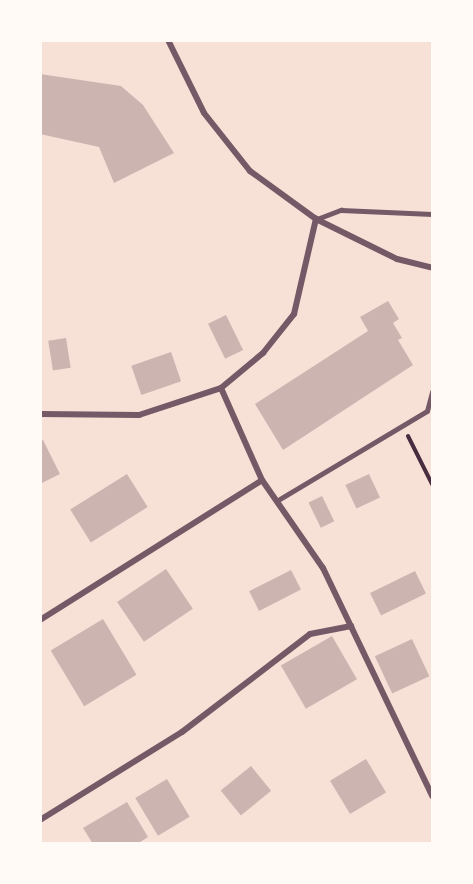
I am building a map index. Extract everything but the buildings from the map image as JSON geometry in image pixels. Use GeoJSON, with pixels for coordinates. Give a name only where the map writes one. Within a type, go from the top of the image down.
{"type":"FeatureCollection","features":[{"type":"Feature","properties":{"kind":"street"},"geometry":{"type":"LineString","coordinates":[[168,40],[204,113],[250,171],[316,219],[397,259],[432,268]]}},
{"type":"Feature","properties":{"kind":"street"},"geometry":{"type":"LineString","coordinates":[[40,414],[139,416],[221,388],[263,353],[294,314],[316,219]]}},
{"type":"Feature","properties":{"kind":"street"},"geometry":{"type":"LineString","coordinates":[[221,388],[262,480],[280,499],[351,626],[432,796]]}},
{"type":"Feature","properties":{"kind":"street"},"geometry":{"type":"LineString","coordinates":[[40,620],[262,480]]}},
{"type":"Feature","properties":{"kind":"street"},"geometry":{"type":"LineString","coordinates":[[40,820],[182,732],[310,634],[351,626]]}},
{"type":"Feature","properties":{"kind":"lane"},"geometry":{"type":"LineString","coordinates":[[316,219],[341,210],[432,214]]}},
{"type":"Feature","properties":{"kind":"lane"},"geometry":{"type":"LineString","coordinates":[[280,499],[427,411],[432,392]]}},
{"type":"Feature","properties":{"kind":"path"},"geometry":{"type":"LineString","coordinates":[[402,425],[432,483]]}}]}
